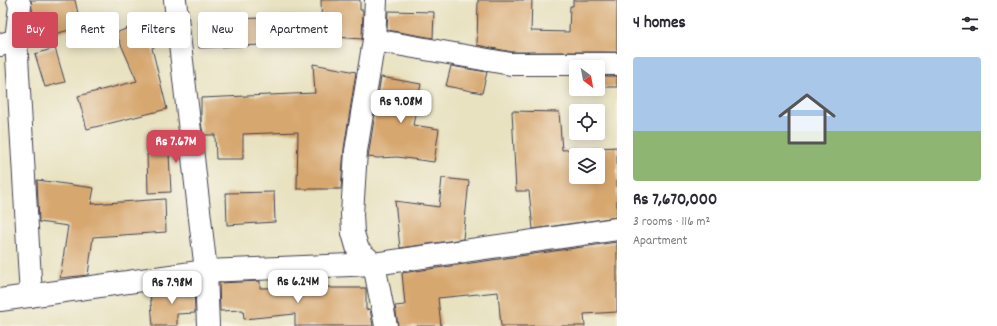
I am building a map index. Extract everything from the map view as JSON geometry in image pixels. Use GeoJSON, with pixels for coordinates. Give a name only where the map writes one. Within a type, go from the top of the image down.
{"type":"FeatureCollection","features":[{"type":"Feature","properties":{"kind":"street"},"geometry":{"type":"LineString","coordinates":[[18,0],[20,6],[8,43],[31,296]]}},
{"type":"Feature","properties":{"kind":"street"},"geometry":{"type":"LineString","coordinates":[[175,0],[206,271],[208,326]]}},
{"type":"Feature","properties":{"kind":"street"},"geometry":{"type":"LineString","coordinates":[[376,0],[374,40],[356,151],[352,233],[358,250],[374,264],[386,326]]}},
{"type":"Feature","properties":{"kind":"street"},"geometry":{"type":"LineString","coordinates":[[374,40],[511,64],[617,64]]}},
{"type":"Feature","properties":{"kind":"street"},"geometry":{"type":"LineString","coordinates":[[0,300],[206,271],[374,264],[617,229]]}},
{"type":"Feature","properties":{"kind":"building"},"geometry":{"type":"Polygon","coordinates":[[[31,0],[75,0],[78,12],[66,12],[66,31],[58,33],[58,12],[33,12],[31,0]]]}},
{"type":"Feature","properties":{"kind":"building"},"geometry":{"type":"Polygon","coordinates":[[[321,0],[360,0],[360,10],[363,10],[362,39],[342,38],[342,12],[321,12],[321,0]]]}},
{"type":"Feature","properties":{"kind":"building"},"geometry":{"type":"Polygon","coordinates":[[[478,0],[532,0],[531,31],[569,32],[570,6],[573,6],[573,0],[617,0],[617,52],[512,52],[477,45],[478,0]]]}},
{"type":"Feature","properties":{"kind":"building"},"geometry":{"type":"Polygon","coordinates":[[[388,11],[434,12],[433,38],[387,30],[388,11]]]}},
{"type":"Feature","properties":{"kind":"building"},"geometry":{"type":"Polygon","coordinates":[[[248,18],[256,18],[256,45],[248,46],[248,18]]]}},
{"type":"Feature","properties":{"kind":"building"},"geometry":{"type":"Polygon","coordinates":[[[127,28],[127,48],[152,48],[167,109],[87,129],[78,96],[137,81],[119,40],[119,32],[127,28]]]}},
{"type":"Feature","properties":{"kind":"building"},"geometry":{"type":"Polygon","coordinates":[[[55,48],[65,82],[45,87],[35,54],[55,48]]]}},
{"type":"Feature","properties":{"kind":"building"},"geometry":{"type":"Polygon","coordinates":[[[313,64],[356,72],[344,149],[341,189],[297,189],[298,132],[243,134],[243,159],[216,159],[215,135],[203,135],[201,122],[201,98],[315,93],[313,64]]]}},
{"type":"Feature","properties":{"kind":"building"},"geometry":{"type":"Polygon","coordinates":[[[451,66],[487,72],[482,93],[446,86],[451,66]]]}},
{"type":"Feature","properties":{"kind":"building"},"geometry":{"type":"Polygon","coordinates":[[[605,76],[617,76],[617,87],[605,87],[605,76]]]}},
{"type":"Feature","properties":{"kind":"building"},"geometry":{"type":"Polygon","coordinates":[[[381,77],[421,84],[413,125],[439,129],[434,162],[397,157],[368,157],[381,77]]]}},
{"type":"Feature","properties":{"kind":"building"},"geometry":{"type":"Polygon","coordinates":[[[512,111],[559,112],[562,150],[569,150],[569,184],[605,184],[605,148],[599,148],[617,147],[617,217],[533,229],[529,191],[516,191],[512,111]]]}},
{"type":"Feature","properties":{"kind":"building"},"geometry":{"type":"Polygon","coordinates":[[[147,154],[169,154],[171,192],[148,193],[147,154]]]}},
{"type":"Feature","properties":{"kind":"building"},"geometry":{"type":"Polygon","coordinates":[[[442,178],[469,181],[463,239],[400,248],[395,201],[439,207],[442,178]]]}},
{"type":"Feature","properties":{"kind":"building"},"geometry":{"type":"Polygon","coordinates":[[[37,180],[94,188],[91,204],[165,199],[166,232],[93,237],[88,275],[60,278],[68,226],[39,222],[37,180]]]}},
{"type":"Feature","properties":{"kind":"building"},"geometry":{"type":"Polygon","coordinates":[[[274,192],[275,222],[227,225],[226,193],[274,192]]]}},
{"type":"Feature","properties":{"kind":"building"},"geometry":{"type":"Polygon","coordinates":[[[617,242],[617,312],[584,314],[585,326],[501,326],[498,292],[438,298],[441,326],[398,326],[395,306],[405,305],[402,273],[617,242]]]}},
{"type":"Feature","properties":{"kind":"building"},"geometry":{"type":"Polygon","coordinates":[[[260,281],[260,288],[366,288],[366,310],[370,309],[373,326],[295,326],[295,314],[244,319],[243,310],[220,311],[219,283],[260,281]]]}},
{"type":"Feature","properties":{"kind":"building"},"geometry":{"type":"Polygon","coordinates":[[[194,285],[195,313],[177,314],[177,326],[153,326],[150,292],[194,285]]]}}]}
